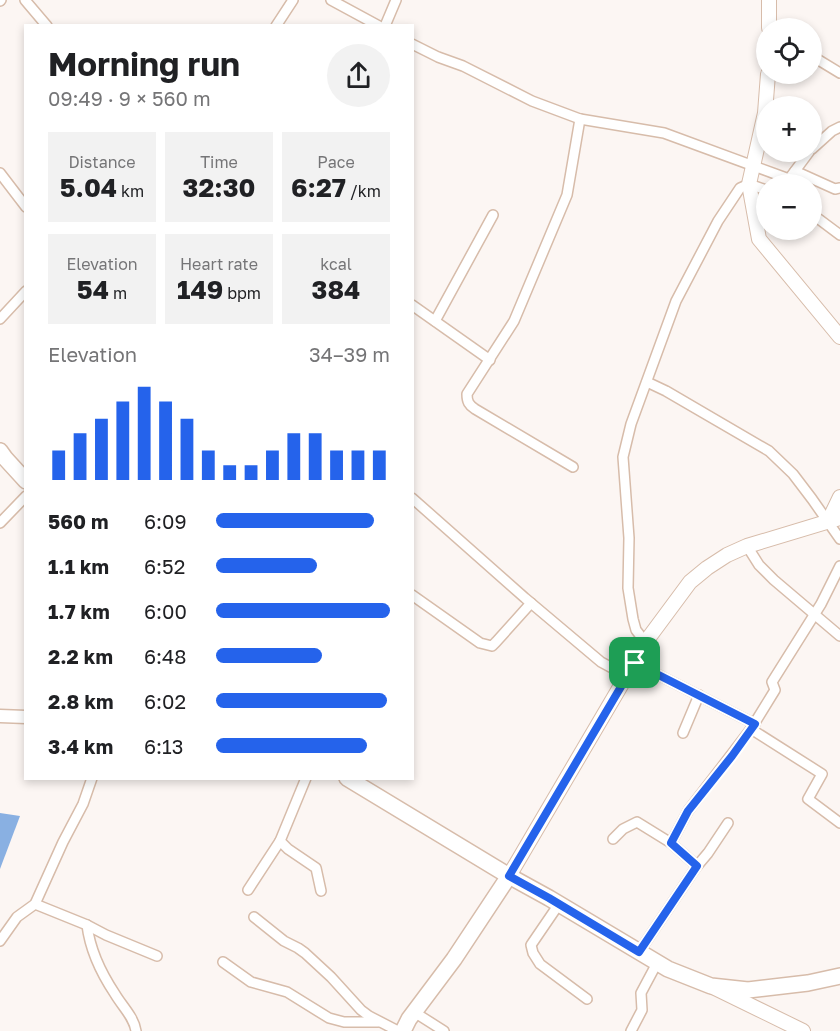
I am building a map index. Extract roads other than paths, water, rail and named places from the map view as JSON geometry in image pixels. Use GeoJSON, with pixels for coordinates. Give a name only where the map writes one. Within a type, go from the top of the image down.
{"type":"FeatureCollection","features":[{"type":"Feature","properties":{"kind":"main road"},"geometry":{"type":"LineString","coordinates":[[769,0],[769,18]]}},
{"type":"Feature","properties":{"kind":"main road"},"geometry":{"type":"LineString","coordinates":[[767,84],[765,113],[749,184],[759,239],[840,337]]}},
{"type":"Feature","properties":{"kind":"main road"},"geometry":{"type":"LineString","coordinates":[[0,451],[24,479]]}},
{"type":"Feature","properties":{"kind":"main road"},"geometry":{"type":"LineString","coordinates":[[403,1031],[509,876],[646,643],[690,582],[707,568],[747,546],[834,520],[840,497]]}},
{"type":"Feature","properties":{"kind":"main road"},"geometry":{"type":"LineString","coordinates":[[349,780],[657,963],[711,986],[802,1031]]}},
{"type":"Feature","properties":{"kind":"main road"},"geometry":{"type":"LineString","coordinates":[[711,986],[748,990],[808,983],[840,976]]}},
{"type":"Feature","properties":{"kind":"street"},"geometry":{"type":"LineString","coordinates":[[25,0],[45,24]]}},
{"type":"Feature","properties":{"kind":"street"},"geometry":{"type":"LineString","coordinates":[[277,24],[294,0]]}},
{"type":"Feature","properties":{"kind":"street"},"geometry":{"type":"LineString","coordinates":[[331,0],[375,24]]}},
{"type":"Feature","properties":{"kind":"street"},"geometry":{"type":"LineString","coordinates":[[386,24],[396,0]]}},
{"type":"Feature","properties":{"kind":"street"},"geometry":{"type":"LineString","coordinates":[[414,45],[532,100],[580,119],[664,133],[789,179],[801,162]]}},
{"type":"Feature","properties":{"kind":"street"},"geometry":{"type":"LineString","coordinates":[[822,62],[840,74]]}},
{"type":"Feature","properties":{"kind":"street"},"geometry":{"type":"LineString","coordinates":[[573,467],[470,405],[467,394],[514,321],[567,195],[580,119]]}},
{"type":"Feature","properties":{"kind":"street"},"geometry":{"type":"LineString","coordinates":[[822,140],[840,127]]}},
{"type":"Feature","properties":{"kind":"street"},"geometry":{"type":"LineString","coordinates":[[795,171],[834,189],[840,188]]}},
{"type":"Feature","properties":{"kind":"street"},"geometry":{"type":"LineString","coordinates":[[0,174],[24,204]]}},
{"type":"Feature","properties":{"kind":"street"},"geometry":{"type":"LineString","coordinates":[[646,643],[636,630],[628,588],[629,538],[623,457],[631,424],[676,301],[718,221],[740,188],[749,184],[756,186]]}},
{"type":"Feature","properties":{"kind":"street"},"geometry":{"type":"LineString","coordinates":[[435,321],[493,214]]}},
{"type":"Feature","properties":{"kind":"street"},"geometry":{"type":"LineString","coordinates":[[822,222],[840,235]]}},
{"type":"Feature","properties":{"kind":"street"},"geometry":{"type":"LineString","coordinates":[[0,319],[24,293]]}},
{"type":"Feature","properties":{"kind":"street"},"geometry":{"type":"LineString","coordinates":[[414,306],[490,360]]}},
{"type":"Feature","properties":{"kind":"street"},"geometry":{"type":"LineString","coordinates":[[647,382],[769,451],[834,520],[840,539]]}},
{"type":"Feature","properties":{"kind":"street"},"geometry":{"type":"LineString","coordinates":[[0,523],[24,498]]}},
{"type":"Feature","properties":{"kind":"street"},"geometry":{"type":"LineString","coordinates":[[414,500],[601,662],[627,676]]}},
{"type":"Feature","properties":{"kind":"street"},"geometry":{"type":"LineString","coordinates":[[747,546],[759,565],[774,580],[840,636]]}},
{"type":"Feature","properties":{"kind":"street"},"geometry":{"type":"LineString","coordinates":[[671,843],[688,811],[753,726],[775,690],[772,682],[821,604],[840,566]]}},
{"type":"Feature","properties":{"kind":"street"},"geometry":{"type":"LineString","coordinates":[[414,596],[486,646],[492,646],[531,603]]}},
{"type":"Feature","properties":{"kind":"street"},"geometry":{"type":"LineString","coordinates":[[635,663],[699,695],[753,726],[822,774],[808,799],[840,823]]}},
{"type":"Feature","properties":{"kind":"street"},"geometry":{"type":"LineString","coordinates":[[683,733],[699,695]]}},
{"type":"Feature","properties":{"kind":"street"},"geometry":{"type":"LineString","coordinates":[[0,716],[24,717]]}},
{"type":"Feature","properties":{"kind":"street"},"geometry":{"type":"LineString","coordinates":[[0,940],[17,917],[35,904],[63,842],[84,804],[91,780]]}},
{"type":"Feature","properties":{"kind":"street"},"geometry":{"type":"LineString","coordinates":[[248,890],[280,841],[305,780]]}},
{"type":"Feature","properties":{"kind":"street"},"geometry":{"type":"LineString","coordinates":[[613,839],[623,829],[637,822],[671,843],[697,866]]}},
{"type":"Feature","properties":{"kind":"street"},"geometry":{"type":"LineString","coordinates":[[639,952],[728,823]]}},
{"type":"Feature","properties":{"kind":"street"},"geometry":{"type":"LineString","coordinates":[[280,841],[316,868],[321,891]]}},
{"type":"Feature","properties":{"kind":"street"},"geometry":{"type":"LineString","coordinates":[[35,904],[157,956]]}},
{"type":"Feature","properties":{"kind":"street"},"geometry":{"type":"LineString","coordinates":[[559,904],[531,945],[533,953],[540,964],[587,999]]}},
{"type":"Feature","properties":{"kind":"street"},"geometry":{"type":"LineString","coordinates":[[254,917],[284,941],[305,953],[332,977],[361,1010],[398,1031]]}},
{"type":"Feature","properties":{"kind":"street"},"geometry":{"type":"LineString","coordinates":[[87,925],[93,953],[114,993],[131,1018],[136,1031]]}},
{"type":"Feature","properties":{"kind":"street"},"geometry":{"type":"LineString","coordinates":[[223,962],[251,982],[287,992],[329,1018],[344,1022],[380,1022]]}},
{"type":"Feature","properties":{"kind":"street"},"geometry":{"type":"LineString","coordinates":[[631,1031],[642,1010],[641,993],[657,963]]}},
{"type":"Feature","properties":{"kind":"street"},"geometry":{"type":"LineString","coordinates":[[414,1012],[444,1031]]}},
{"type":"Feature","properties":{"kind":"water"},"geometry":{"type":"Polygon","coordinates":[[[0,813],[20,816],[0,869],[0,813]]]}}]}
